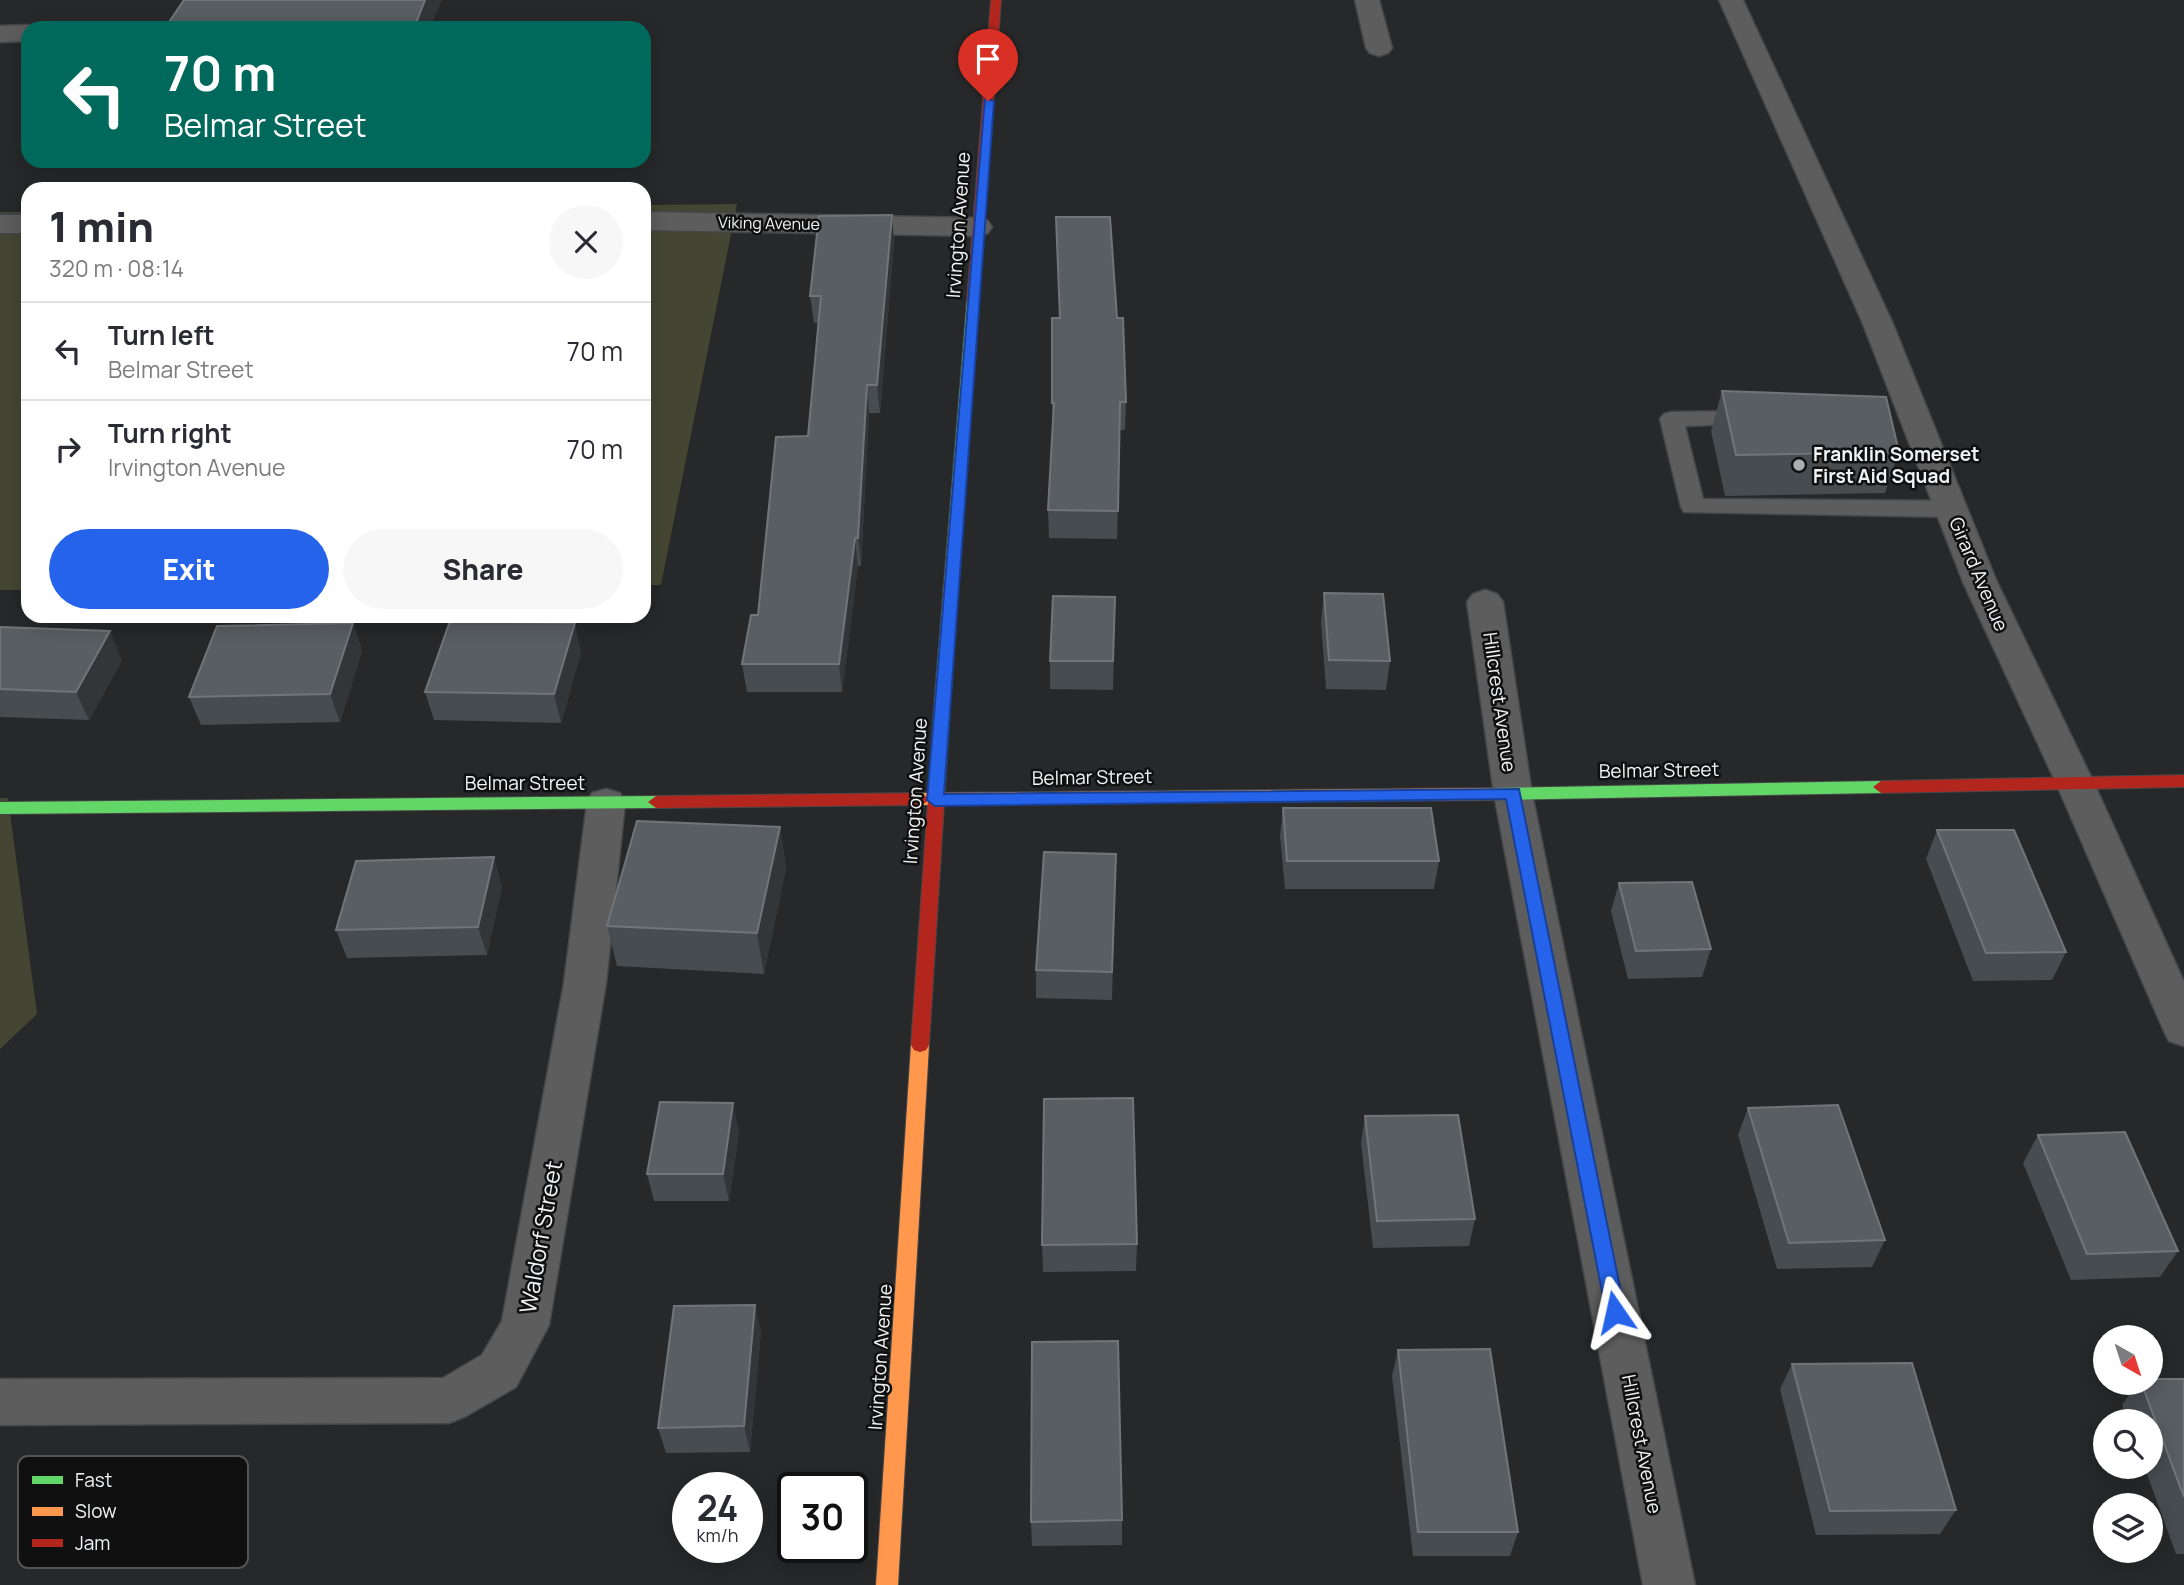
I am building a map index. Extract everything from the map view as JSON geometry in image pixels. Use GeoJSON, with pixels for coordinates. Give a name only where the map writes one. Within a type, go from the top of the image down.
{"type":"FeatureCollection","features":[{"type":"Feature","properties":{"kind":"street","name":"Irvington Avenue"},"geometry":{"type":"LineString","coordinates":[[887,1585],[935,800],[996,0]]}},
{"type":"Feature","properties":{"kind":"street"},"geometry":{"type":"LineString","coordinates":[[1367,0],[1379,48]]}},
{"type":"Feature","properties":{"kind":"street","name":"Girard Avenue"},"geometry":{"type":"LineString","coordinates":[[1731,0],[1878,324],[1905,417],[1952,509],[1980,582],[2075,783],[2184,1029]]}},
{"type":"Feature","properties":{"kind":"street"},"geometry":{"type":"LineString","coordinates":[[0,34],[21,33]]}},
{"type":"Feature","properties":{"kind":"street","name":"Viking Avenue"},"geometry":{"type":"LineString","coordinates":[[651,221],[978,227]]}},
{"type":"Feature","properties":{"kind":"street"},"geometry":{"type":"LineString","coordinates":[[0,224],[21,224]]}},
{"type":"Feature","properties":{"kind":"street","name":"Hillcrest Avenue"},"geometry":{"type":"LineString","coordinates":[[1485,602],[1513,793],[1669,1585]]}},
{"type":"Feature","properties":{"kind":"street","name":"Belmar Street"},"geometry":{"type":"LineString","coordinates":[[0,808],[1513,793],[2184,781]]}},
{"type":"Feature","properties":{"kind":"street","name":"Waldorf Street"},"geometry":{"type":"LineString","coordinates":[[0,1402],[449,1400],[499,1371],[525,1325],[585,983],[606,803]]}},
{"type":"Feature","properties":{"kind":"lane"},"geometry":{"type":"LineString","coordinates":[[1778,418],[1672,419],[1693,507],[1952,509]]}},
{"type":"Feature","properties":{"kind":"green space"},"geometry":{"type":"Polygon","coordinates":[[[737,204],[661,585],[651,585],[651,205],[737,204]]]}},
{"type":"Feature","properties":{"kind":"green space"},"geometry":{"type":"Polygon","coordinates":[[[0,212],[21,212],[21,590],[0,590],[0,212]]]}},
{"type":"Feature","properties":{"kind":"green space"},"geometry":{"type":"Polygon","coordinates":[[[0,798],[8,798],[37,1014],[0,1049],[0,798]]]}},
{"type":"Feature","properties":{"kind":"building"},"geometry":{"type":"Polygon","coordinates":[[[184,0],[425,0],[417,21],[170,21],[184,0]]]}},
{"type":"Feature","properties":{"kind":"building"},"geometry":{"type":"Polygon","coordinates":[[[892,215],[877,385],[867,385],[858,538],[855,538],[839,664],[742,664],[751,615],[758,615],[776,437],[808,436],[821,296],[810,296],[819,216],[892,215]]]}},
{"type":"Feature","properties":{"kind":"building"},"geometry":{"type":"Polygon","coordinates":[[[1056,217],[1110,217],[1117,318],[1123,318],[1126,402],[1120,402],[1118,511],[1048,510],[1054,403],[1052,318],[1060,318],[1056,217]]]}},
{"type":"Feature","properties":{"kind":"building"},"geometry":{"type":"Polygon","coordinates":[[[1722,391],[1886,397],[1899,452],[1736,455],[1722,391]]]}},
{"type":"Feature","properties":{"kind":"building"},"geometry":{"type":"Polygon","coordinates":[[[1324,593],[1383,594],[1390,661],[1329,660],[1324,593]]]}},
{"type":"Feature","properties":{"kind":"building"},"geometry":{"type":"Polygon","coordinates":[[[1053,596],[1115,597],[1113,661],[1050,661],[1053,596]]]}},
{"type":"Feature","properties":{"kind":"building"},"geometry":{"type":"Polygon","coordinates":[[[353,623],[330,694],[189,697],[217,626],[353,623]]]}},
{"type":"Feature","properties":{"kind":"building"},"geometry":{"type":"Polygon","coordinates":[[[449,623],[575,623],[554,694],[425,692],[449,623]]]}},
{"type":"Feature","properties":{"kind":"building"},"geometry":{"type":"Polygon","coordinates":[[[0,627],[110,631],[76,692],[0,689],[0,627]]]}},
{"type":"Feature","properties":{"kind":"building"},"geometry":{"type":"Polygon","coordinates":[[[1283,808],[1431,808],[1439,861],[1287,861],[1283,808]]]}},
{"type":"Feature","properties":{"kind":"building"},"geometry":{"type":"Polygon","coordinates":[[[637,821],[780,827],[757,933],[607,926],[637,821]]]}},
{"type":"Feature","properties":{"kind":"building"},"geometry":{"type":"Polygon","coordinates":[[[1937,830],[2014,830],[2066,952],[1986,953],[1937,830]]]}},
{"type":"Feature","properties":{"kind":"building"},"geometry":{"type":"Polygon","coordinates":[[[1044,852],[1116,854],[1112,972],[1036,970],[1044,852]]]}},
{"type":"Feature","properties":{"kind":"building"},"geometry":{"type":"Polygon","coordinates":[[[494,857],[478,927],[336,930],[356,861],[494,857]]]}},
{"type":"Feature","properties":{"kind":"building"},"geometry":{"type":"Polygon","coordinates":[[[1692,882],[1711,949],[1636,951],[1619,883],[1692,882]]]}},
{"type":"Feature","properties":{"kind":"building"},"geometry":{"type":"Polygon","coordinates":[[[1133,1098],[1137,1244],[1042,1245],[1044,1099],[1133,1098]]]}},
{"type":"Feature","properties":{"kind":"building"},"geometry":{"type":"Polygon","coordinates":[[[660,1102],[733,1103],[723,1174],[647,1174],[660,1102]]]}},
{"type":"Feature","properties":{"kind":"building"},"geometry":{"type":"Polygon","coordinates":[[[1838,1105],[1885,1240],[1789,1243],[1748,1108],[1838,1105]]]}},
{"type":"Feature","properties":{"kind":"building"},"geometry":{"type":"Polygon","coordinates":[[[1458,1115],[1475,1219],[1377,1221],[1365,1116],[1458,1115]]]}},
{"type":"Feature","properties":{"kind":"building"},"geometry":{"type":"Polygon","coordinates":[[[2125,1132],[2178,1251],[2087,1254],[2038,1135],[2125,1132]]]}},
{"type":"Feature","properties":{"kind":"building"},"geometry":{"type":"Polygon","coordinates":[[[755,1305],[744,1426],[658,1428],[674,1306],[755,1305]]]}},
{"type":"Feature","properties":{"kind":"building"},"geometry":{"type":"Polygon","coordinates":[[[1118,1341],[1122,1520],[1031,1522],[1032,1342],[1118,1341]]]}},
{"type":"Feature","properties":{"kind":"building"},"geometry":{"type":"Polygon","coordinates":[[[1490,1349],[1518,1532],[1418,1532],[1398,1350],[1490,1349]]]}},
{"type":"Feature","properties":{"kind":"building"},"geometry":{"type":"Polygon","coordinates":[[[1912,1363],[1956,1510],[1830,1511],[1792,1364],[1912,1363]]]}},
{"type":"Feature","properties":{"kind":"building"},"geometry":{"type":"Polygon","coordinates":[[[2163,1379],[2184,1379],[2184,1497],[2163,1441],[2163,1409],[2151,1409],[2146,1395],[2163,1395],[2163,1379]]]}},
{"type":"Feature","properties":{"kind":"traffic: fast"},"geometry":{"type":"LineString","coordinates":[[942,707],[973,300]]}},
{"type":"Feature","properties":{"kind":"traffic: fast"},"geometry":{"type":"LineString","coordinates":[[1494,794],[1881,787]]}},
{"type":"Feature","properties":{"kind":"traffic: fast"},"geometry":{"type":"LineString","coordinates":[[0,808],[656,802]]}},
{"type":"Feature","properties":{"kind":"traffic: slow"},"geometry":{"type":"LineString","coordinates":[[921,799],[1494,794]]}},
{"type":"Feature","properties":{"kind":"traffic: slow"},"geometry":{"type":"LineString","coordinates":[[887,1585],[920,1045]]}},
{"type":"Feature","properties":{"kind":"traffic: jam"},"geometry":{"type":"LineString","coordinates":[[973,300],[996,0]]}},
{"type":"Feature","properties":{"kind":"traffic: jam"},"geometry":{"type":"LineString","coordinates":[[920,1045],[942,707]]}},
{"type":"Feature","properties":{"kind":"traffic: jam"},"geometry":{"type":"LineString","coordinates":[[1881,787],[2184,781]]}},
{"type":"Feature","properties":{"kind":"traffic: jam"},"geometry":{"type":"LineString","coordinates":[[656,802],[921,799]]}},
{"type":"Feature","properties":{"kind":"place","name":"Franklin Somerset First Aid Squad"},"geometry":{"type":"Point","coordinates":[1799,465]}},
{"type":"Feature","properties":{"kind":"route"},"geometry":{"type":"LineString","coordinates":[[988,101],[935,800],[1513,793],[1615,1312]]}}]}
